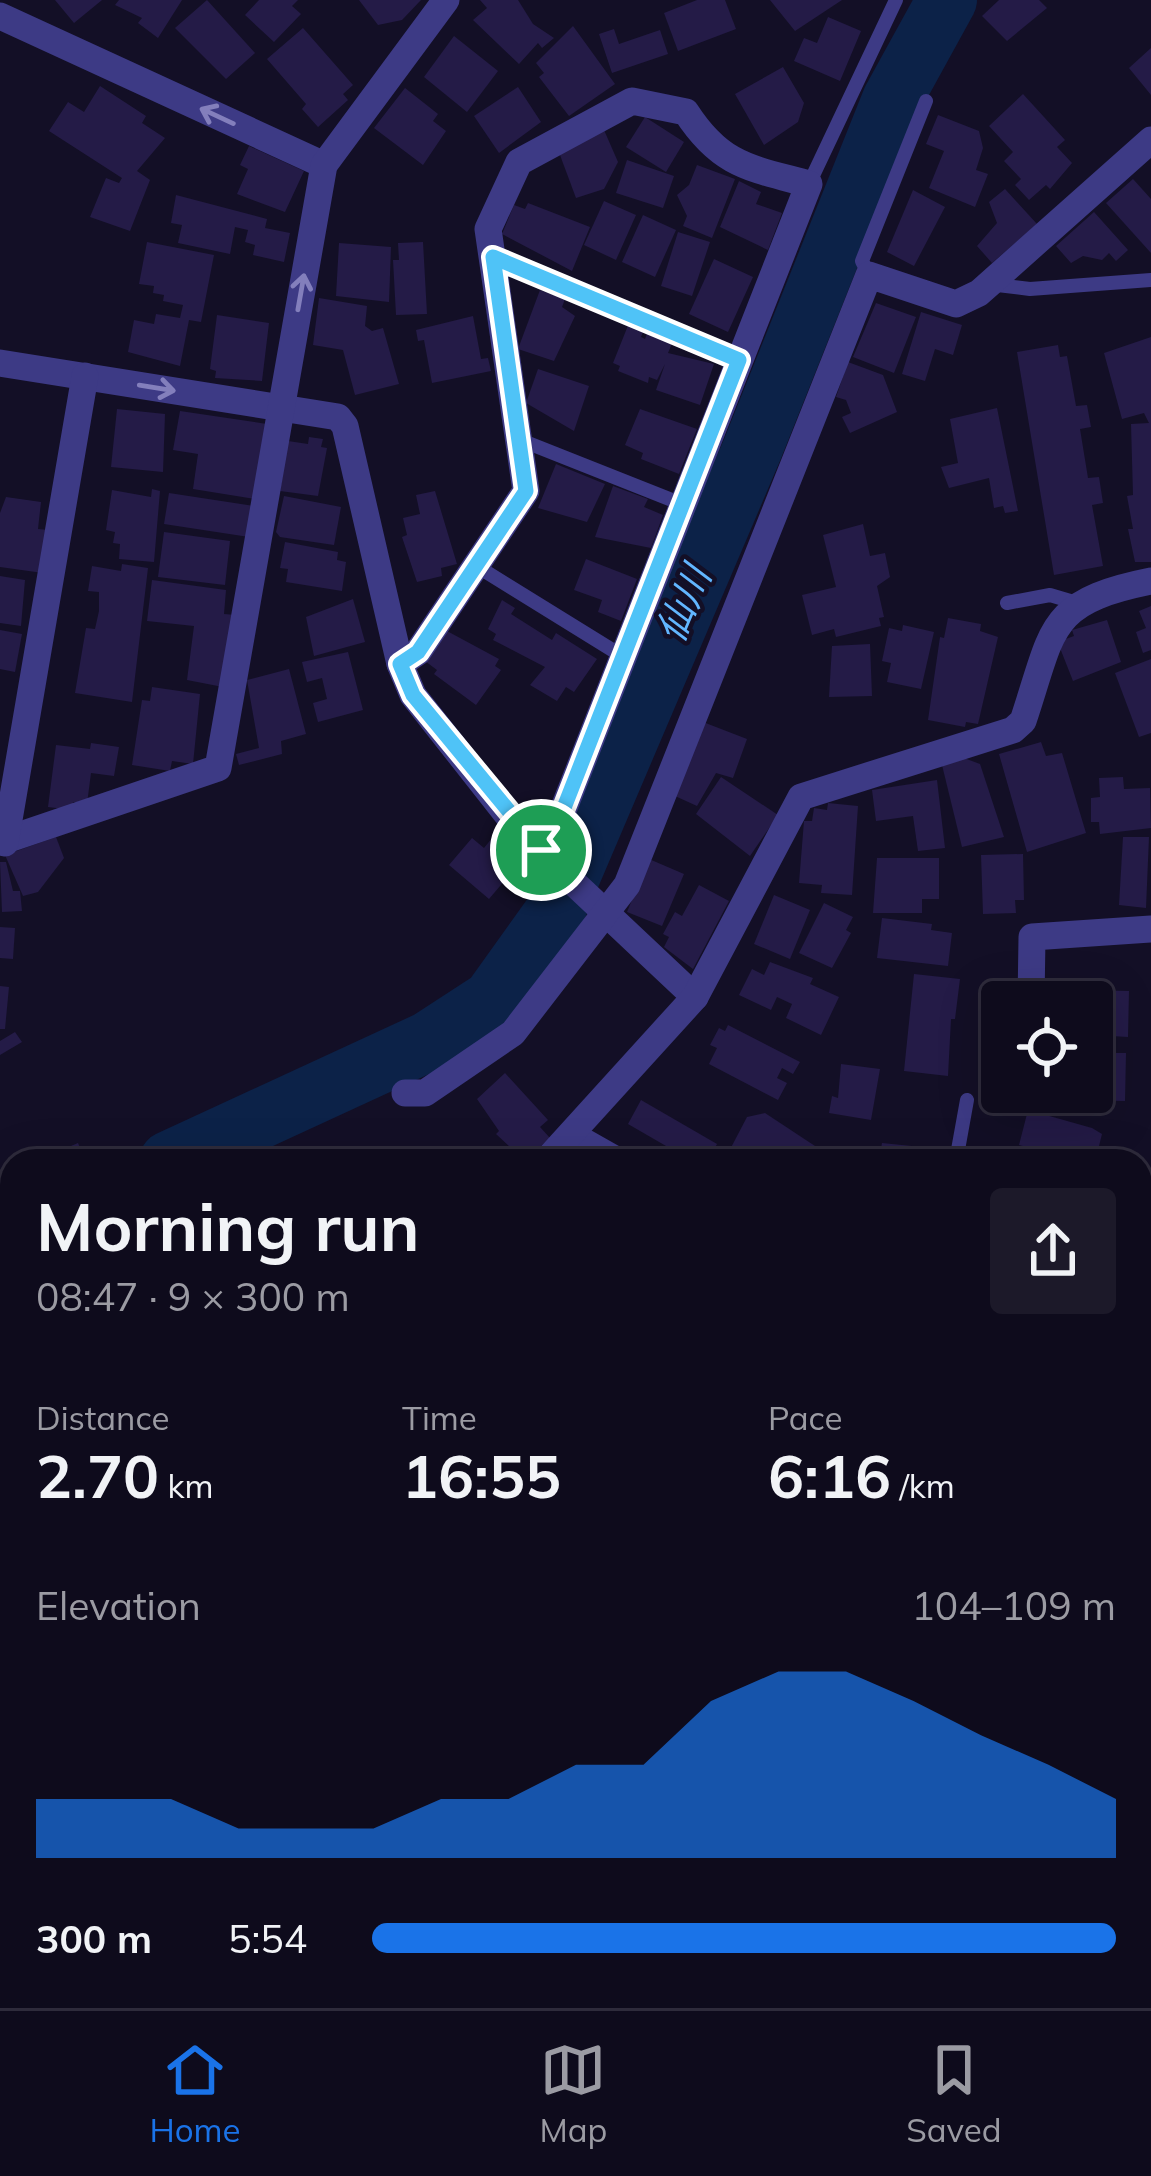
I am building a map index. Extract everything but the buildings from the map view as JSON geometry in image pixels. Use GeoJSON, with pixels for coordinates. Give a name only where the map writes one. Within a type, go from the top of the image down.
{"type":"FeatureCollection","features":[{"type":"Feature","properties":{"kind":"street"},"geometry":{"type":"LineString","coordinates":[[85,376],[3,842],[218,768],[324,165],[444,0]]}},
{"type":"Feature","properties":{"kind":"street"},"geometry":{"type":"LineString","coordinates":[[0,16],[324,165]]}},
{"type":"Feature","properties":{"kind":"street"},"geometry":{"type":"LineString","coordinates":[[400,664],[418,652],[526,491],[523,441],[488,229],[519,162],[632,101],[686,112],[708,146],[741,165],[809,184],[546,856]]}},
{"type":"Feature","properties":{"kind":"street"},"geometry":{"type":"LineString","coordinates":[[405,1093],[425,1093],[513,1033],[598,909],[627,885],[869,274],[956,304],[989,284],[1151,140]]}},
{"type":"Feature","properties":{"kind":"street"},"geometry":{"type":"LineString","coordinates":[[0,363],[338,417],[345,426],[400,664],[413,695],[546,856],[695,997]]}},
{"type":"Feature","properties":{"kind":"street"},"geometry":{"type":"LineString","coordinates":[[558,1149],[695,997],[801,797],[1013,730],[1023,721],[1053,631],[1077,602],[1151,581]]}},
{"type":"Feature","properties":{"kind":"street"},"geometry":{"type":"LineString","coordinates":[[1031,981],[1032,937],[1151,929]]}},
{"type":"Feature","properties":{"kind":"street"},"geometry":{"type":"LineString","coordinates":[[572,1135],[597,1149]]}},
{"type":"Feature","properties":{"kind":"lane"},"geometry":{"type":"LineString","coordinates":[[809,184],[896,0]]}},
{"type":"Feature","properties":{"kind":"lane"},"geometry":{"type":"LineString","coordinates":[[869,274],[862,261],[926,101]]}},
{"type":"Feature","properties":{"kind":"lane"},"geometry":{"type":"LineString","coordinates":[[493,257],[739,360]]}},
{"type":"Feature","properties":{"kind":"lane"},"geometry":{"type":"LineString","coordinates":[[989,284],[1030,289],[1151,280]]}},
{"type":"Feature","properties":{"kind":"lane"},"geometry":{"type":"LineString","coordinates":[[523,441],[682,505]]}},
{"type":"Feature","properties":{"kind":"lane"},"geometry":{"type":"LineString","coordinates":[[476,565],[622,656]]}},
{"type":"Feature","properties":{"kind":"lane"},"geometry":{"type":"LineString","coordinates":[[1007,602],[1050,595],[1077,602]]}},
{"type":"Feature","properties":{"kind":"lane"},"geometry":{"type":"LineString","coordinates":[[958,1149],[967,1100]]}},
{"type":"Feature","properties":{"kind":"waterway","name":"仙川"},"geometry":{"type":"LineString","coordinates":[[195,1149],[429,1041],[492,1000],[555,912],[752,450],[892,100],[947,0]]}},
{"type":"Feature","properties":{"kind":"route"},"geometry":{"type":"LineString","coordinates":[[493,257],[739,360],[560,818],[541,850],[524,836],[413,695],[400,664],[418,652],[526,491],[523,441],[493,257]]}}]}
